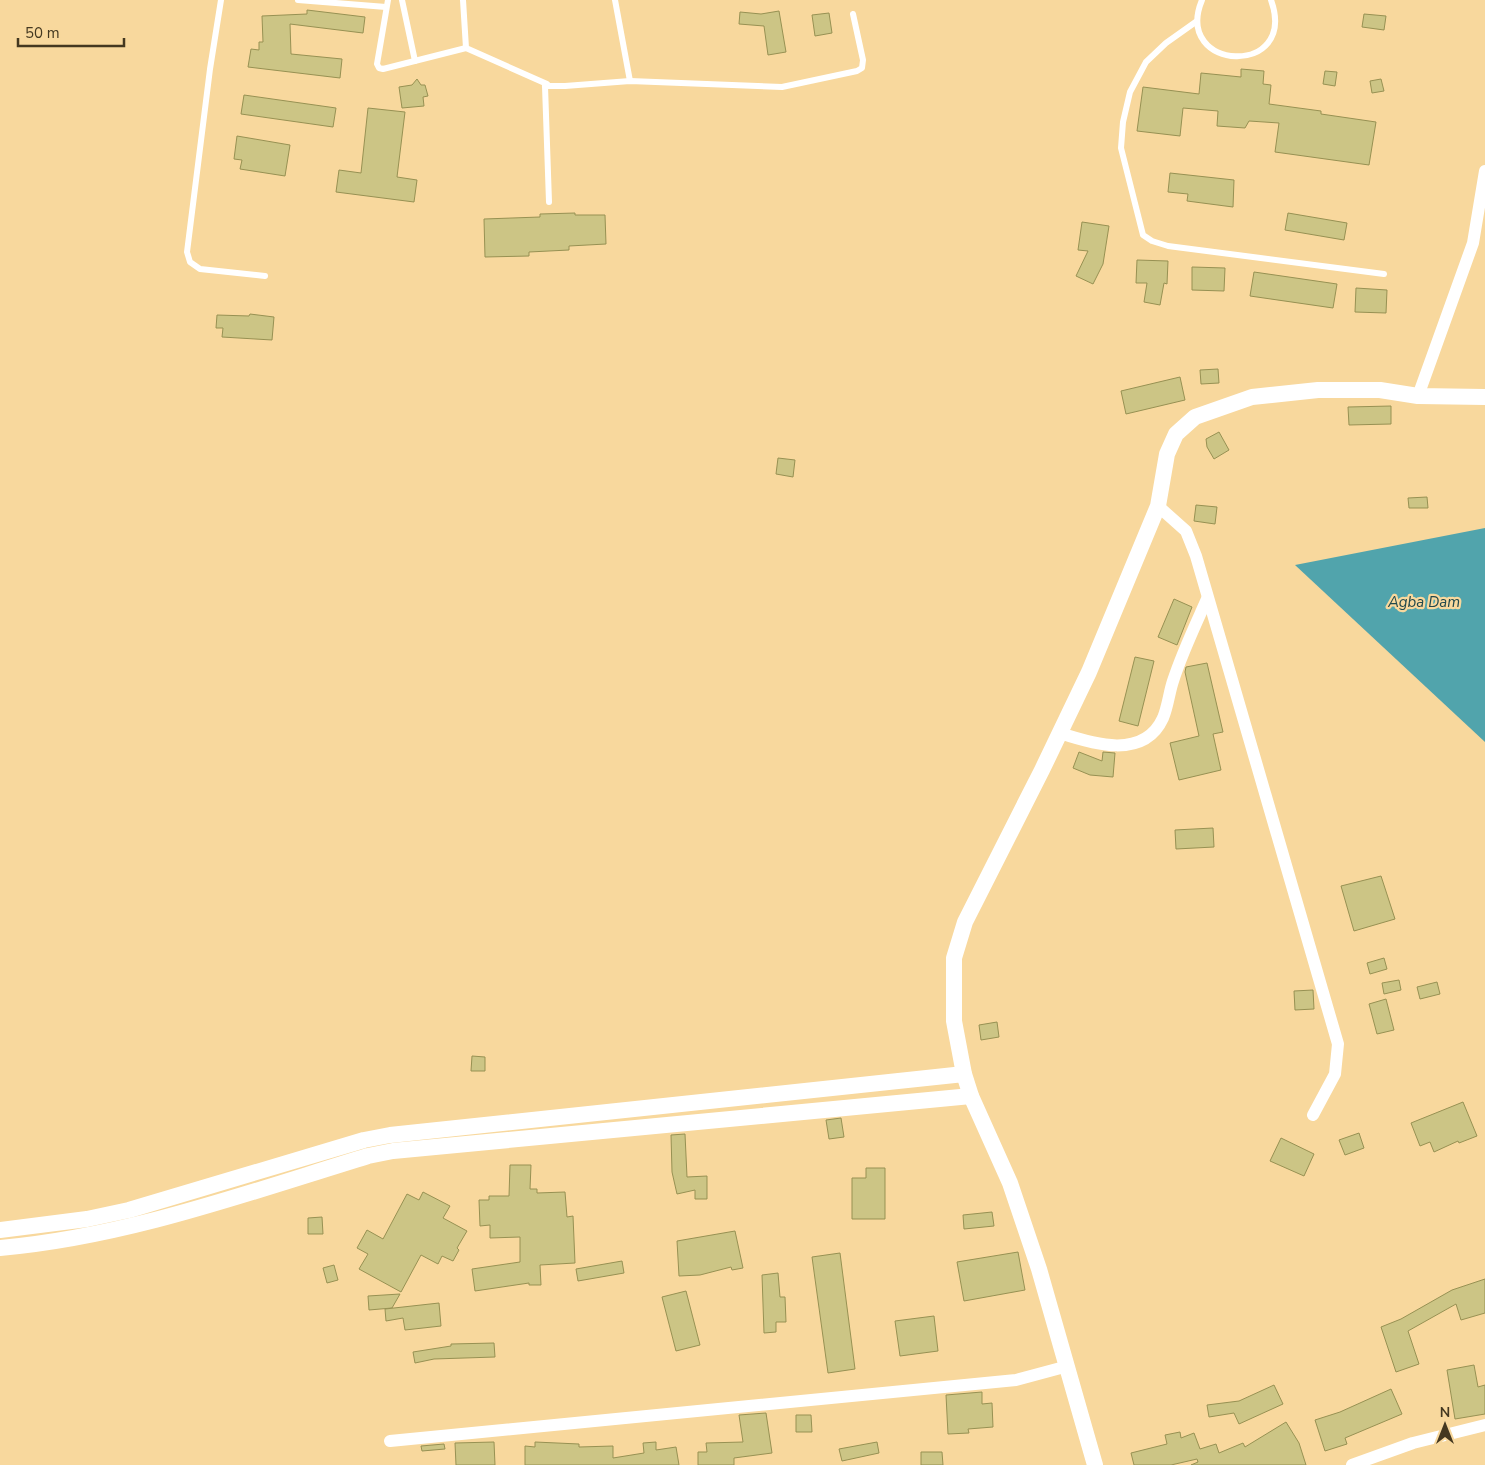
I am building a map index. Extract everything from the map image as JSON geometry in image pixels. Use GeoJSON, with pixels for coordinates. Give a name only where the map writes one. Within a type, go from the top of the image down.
{"type":"FeatureCollection","features":[{"type":"Feature","properties":{"kind":"street"},"geometry":{"type":"LineString","coordinates":[[1418,396],[1473,243],[1485,171]]}},
{"type":"Feature","properties":{"kind":"street"},"geometry":{"type":"LineString","coordinates":[[1095,1465],[1068,1366],[1010,1183],[964,1074],[954,1021],[954,958],[965,922],[1089,672],[1158,506],[1167,454],[1176,434],[1195,418],[1252,396],[1308,391],[1380,390],[1418,396],[1485,397]]}},
{"type":"Feature","properties":{"kind":"street"},"geometry":{"type":"LineString","coordinates":[[1158,506],[1186,531],[1196,556],[1338,1044],[1335,1074],[1312,1115]]}},
{"type":"Feature","properties":{"kind":"street"},"geometry":{"type":"LineString","coordinates":[[1060,733],[1096,745],[1117,746],[1140,742],[1154,732],[1163,718],[1176,673],[1207,599]]}},
{"type":"Feature","properties":{"kind":"street"},"geometry":{"type":"LineString","coordinates":[[0,1230],[87,1219],[129,1210],[364,1140],[390,1135],[964,1074]]}},
{"type":"Feature","properties":{"kind":"street"},"geometry":{"type":"LineString","coordinates":[[0,1248],[91,1236],[134,1226],[368,1156],[393,1151],[972,1096]]}},
{"type":"Feature","properties":{"kind":"street"},"geometry":{"type":"LineString","coordinates":[[390,1441],[1016,1380],[1068,1366]]}},
{"type":"Feature","properties":{"kind":"street"},"geometry":{"type":"LineString","coordinates":[[1352,1465],[1413,1443],[1485,1425]]}},
{"type":"Feature","properties":{"kind":"lane"},"geometry":{"type":"LineString","coordinates":[[221,0],[186,252],[190,262],[200,269],[265,276]]}},
{"type":"Feature","properties":{"kind":"lane"},"geometry":{"type":"LineString","coordinates":[[298,0],[386,7]]}},
{"type":"Feature","properties":{"kind":"lane"},"geometry":{"type":"LineString","coordinates":[[388,0],[377,64],[379,68],[383,69],[466,48],[548,84],[545,86],[549,202]]}},
{"type":"Feature","properties":{"kind":"lane"},"geometry":{"type":"LineString","coordinates":[[402,0],[415,61]]}},
{"type":"Feature","properties":{"kind":"lane"},"geometry":{"type":"LineString","coordinates":[[463,0],[466,48]]}},
{"type":"Feature","properties":{"kind":"lane"},"geometry":{"type":"LineString","coordinates":[[615,0],[630,81]]}},
{"type":"Feature","properties":{"kind":"lane"},"geometry":{"type":"LineString","coordinates":[[1202,0],[1197,21],[1205,42],[1213,50],[1224,56],[1247,56],[1267,44],[1273,34],[1276,22],[1271,0]]}},
{"type":"Feature","properties":{"kind":"lane"},"geometry":{"type":"LineString","coordinates":[[545,86],[630,81],[782,87],[857,71],[862,68],[863,60],[853,14]]}},
{"type":"Feature","properties":{"kind":"lane"},"geometry":{"type":"LineString","coordinates":[[1197,21],[1166,43],[1146,62],[1130,92],[1123,122],[1122,148],[1143,235],[1152,241],[1168,246],[1384,274]]}},
{"type":"Feature","properties":{"kind":"water","name":"Agba Dam"},"geometry":{"type":"Polygon","coordinates":[[[1485,528],[1485,742],[1295,565],[1485,528]]]}},
{"type":"Feature","properties":{"kind":"building"},"geometry":{"type":"Polygon","coordinates":[[[307,10],[365,17],[363,33],[290,24],[291,54],[342,59],[340,78],[248,67],[251,49],[259,50],[259,42],[263,42],[262,16],[307,14],[307,10]]]}},
{"type":"Feature","properties":{"kind":"building"},"geometry":{"type":"Polygon","coordinates":[[[779,11],[786,52],[768,55],[764,26],[739,24],[740,12],[761,14],[779,11]]]}},
{"type":"Feature","properties":{"kind":"building"},"geometry":{"type":"Polygon","coordinates":[[[829,13],[832,33],[815,36],[812,15],[829,13]]]}},
{"type":"Feature","properties":{"kind":"building"},"geometry":{"type":"Polygon","coordinates":[[[1364,14],[1386,16],[1384,30],[1362,27],[1364,14]]]}},
{"type":"Feature","properties":{"kind":"building"},"geometry":{"type":"Polygon","coordinates":[[[1241,69],[1264,71],[1263,84],[1271,85],[1269,104],[1321,111],[1321,114],[1376,122],[1369,165],[1275,152],[1279,123],[1249,121],[1245,128],[1217,126],[1218,111],[1183,108],[1180,136],[1137,131],[1143,87],[1199,94],[1201,73],[1241,77],[1241,69]]]}},
{"type":"Feature","properties":{"kind":"building"},"geometry":{"type":"Polygon","coordinates":[[[1325,71],[1337,72],[1335,86],[1323,84],[1325,71]]]}},
{"type":"Feature","properties":{"kind":"building"},"geometry":{"type":"Polygon","coordinates":[[[417,79],[421,85],[425,85],[428,96],[423,97],[424,106],[402,108],[399,87],[412,85],[417,79]]]}},
{"type":"Feature","properties":{"kind":"building"},"geometry":{"type":"Polygon","coordinates":[[[1381,79],[1384,91],[1372,93],[1370,81],[1381,79]]]}},
{"type":"Feature","properties":{"kind":"building"},"geometry":{"type":"Polygon","coordinates":[[[244,95],[336,108],[333,127],[241,114],[244,95]]]}},
{"type":"Feature","properties":{"kind":"building"},"geometry":{"type":"Polygon","coordinates":[[[368,108],[405,112],[397,177],[417,180],[414,202],[336,192],[339,170],[361,173],[368,108]]]}},
{"type":"Feature","properties":{"kind":"building"},"geometry":{"type":"Polygon","coordinates":[[[237,136],[290,145],[285,176],[240,169],[242,160],[234,159],[237,136]]]}},
{"type":"Feature","properties":{"kind":"building"},"geometry":{"type":"Polygon","coordinates":[[[1170,173],[1234,180],[1233,207],[1187,201],[1188,194],[1168,192],[1170,173]]]}},
{"type":"Feature","properties":{"kind":"building"},"geometry":{"type":"Polygon","coordinates":[[[575,213],[575,215],[605,215],[606,244],[569,246],[569,250],[529,252],[529,256],[485,257],[484,219],[540,217],[540,214],[575,213]]]}},
{"type":"Feature","properties":{"kind":"building"},"geometry":{"type":"Polygon","coordinates":[[[1288,213],[1347,223],[1344,240],[1285,230],[1288,213]]]}},
{"type":"Feature","properties":{"kind":"building"},"geometry":{"type":"Polygon","coordinates":[[[1082,222],[1109,226],[1103,264],[1093,284],[1076,276],[1088,251],[1078,250],[1082,222]]]}},
{"type":"Feature","properties":{"kind":"building"},"geometry":{"type":"Polygon","coordinates":[[[1137,260],[1168,261],[1167,284],[1164,283],[1160,305],[1144,302],[1147,283],[1136,283],[1137,260]]]}},
{"type":"Feature","properties":{"kind":"building"},"geometry":{"type":"Polygon","coordinates":[[[1192,267],[1225,268],[1224,291],[1192,290],[1192,267]]]}},
{"type":"Feature","properties":{"kind":"building"},"geometry":{"type":"Polygon","coordinates":[[[1254,272],[1337,284],[1333,308],[1250,296],[1254,272]]]}},
{"type":"Feature","properties":{"kind":"building"},"geometry":{"type":"Polygon","coordinates":[[[1356,288],[1387,290],[1386,313],[1355,312],[1356,288]]]}},
{"type":"Feature","properties":{"kind":"building"},"geometry":{"type":"Polygon","coordinates":[[[250,314],[274,317],[272,340],[222,337],[223,328],[216,328],[217,315],[249,316],[250,314]]]}},
{"type":"Feature","properties":{"kind":"building"},"geometry":{"type":"Polygon","coordinates":[[[1218,369],[1219,383],[1201,384],[1200,370],[1218,369]]]}},
{"type":"Feature","properties":{"kind":"building"},"geometry":{"type":"Polygon","coordinates":[[[1180,377],[1185,400],[1126,414],[1121,391],[1180,377]]]}},
{"type":"Feature","properties":{"kind":"building"},"geometry":{"type":"Polygon","coordinates":[[[1391,406],[1391,424],[1349,425],[1348,407],[1391,406]]]}},
{"type":"Feature","properties":{"kind":"building"},"geometry":{"type":"Polygon","coordinates":[[[1219,432],[1229,450],[1214,459],[1207,447],[1206,439],[1219,432]]]}},
{"type":"Feature","properties":{"kind":"building"},"geometry":{"type":"Polygon","coordinates":[[[778,458],[795,460],[793,477],[776,474],[778,458]]]}},
{"type":"Feature","properties":{"kind":"building"},"geometry":{"type":"Polygon","coordinates":[[[1427,497],[1428,508],[1409,508],[1408,498],[1427,497]]]}},
{"type":"Feature","properties":{"kind":"building"},"geometry":{"type":"Polygon","coordinates":[[[1196,505],[1217,507],[1215,524],[1194,521],[1196,505]]]}},
{"type":"Feature","properties":{"kind":"building"},"geometry":{"type":"Polygon","coordinates":[[[1174,599],[1192,607],[1177,645],[1158,637],[1174,599]]]}},
{"type":"Feature","properties":{"kind":"building"},"geometry":{"type":"Polygon","coordinates":[[[1135,657],[1154,661],[1138,726],[1119,721],[1135,657]]]}},
{"type":"Feature","properties":{"kind":"building"},"geometry":{"type":"Polygon","coordinates":[[[1207,663],[1223,732],[1213,734],[1221,770],[1179,780],[1170,743],[1199,736],[1185,672],[1186,667],[1207,663]]]}},
{"type":"Feature","properties":{"kind":"building"},"geometry":{"type":"Polygon","coordinates":[[[1079,752],[1102,761],[1103,752],[1115,753],[1113,777],[1090,775],[1073,768],[1079,752]]]}},
{"type":"Feature","properties":{"kind":"building"},"geometry":{"type":"Polygon","coordinates":[[[1213,828],[1214,847],[1176,849],[1175,830],[1213,828]]]}},
{"type":"Feature","properties":{"kind":"building"},"geometry":{"type":"Polygon","coordinates":[[[1381,876],[1395,919],[1354,931],[1341,886],[1381,876]]]}},
{"type":"Feature","properties":{"kind":"building"},"geometry":{"type":"Polygon","coordinates":[[[1384,958],[1387,969],[1370,974],[1367,963],[1384,958]]]}},
{"type":"Feature","properties":{"kind":"building"},"geometry":{"type":"Polygon","coordinates":[[[1399,980],[1401,990],[1384,994],[1382,983],[1399,980]]]}},
{"type":"Feature","properties":{"kind":"building"},"geometry":{"type":"Polygon","coordinates":[[[1437,982],[1440,994],[1420,999],[1417,987],[1437,982]]]}},
{"type":"Feature","properties":{"kind":"building"},"geometry":{"type":"Polygon","coordinates":[[[1313,990],[1314,1009],[1295,1010],[1294,991],[1313,990]]]}},
{"type":"Feature","properties":{"kind":"building"},"geometry":{"type":"Polygon","coordinates":[[[1386,999],[1394,1030],[1377,1034],[1369,1004],[1386,999]]]}},
{"type":"Feature","properties":{"kind":"building"},"geometry":{"type":"Polygon","coordinates":[[[997,1022],[999,1037],[981,1040],[979,1025],[997,1022]]]}},
{"type":"Feature","properties":{"kind":"building"},"geometry":{"type":"Polygon","coordinates":[[[472,1056],[485,1057],[485,1071],[471,1071],[472,1056]]]}},
{"type":"Feature","properties":{"kind":"building"},"geometry":{"type":"Polygon","coordinates":[[[1463,1102],[1477,1136],[1459,1143],[1458,1141],[1434,1152],[1430,1142],[1420,1146],[1411,1123],[1463,1102]]]}},
{"type":"Feature","properties":{"kind":"building"},"geometry":{"type":"Polygon","coordinates":[[[841,1118],[844,1137],[829,1139],[826,1120],[841,1118]]]}},
{"type":"Feature","properties":{"kind":"building"},"geometry":{"type":"Polygon","coordinates":[[[1359,1133],[1364,1148],[1345,1155],[1339,1140],[1359,1133]]]}},
{"type":"Feature","properties":{"kind":"building"},"geometry":{"type":"Polygon","coordinates":[[[685,1134],[687,1177],[707,1176],[707,1199],[695,1199],[695,1190],[677,1194],[672,1172],[671,1135],[685,1134]]]}},
{"type":"Feature","properties":{"kind":"building"},"geometry":{"type":"Polygon","coordinates":[[[1281,1138],[1314,1154],[1304,1176],[1270,1161],[1281,1138]]]}},
{"type":"Feature","properties":{"kind":"building"},"geometry":{"type":"Polygon","coordinates":[[[510,1165],[531,1165],[530,1189],[537,1189],[537,1193],[565,1192],[567,1217],[573,1216],[575,1263],[540,1265],[541,1285],[529,1285],[529,1283],[475,1291],[472,1269],[520,1262],[520,1237],[490,1238],[490,1225],[480,1226],[479,1200],[489,1200],[489,1196],[509,1196],[510,1165]]]}},
{"type":"Feature","properties":{"kind":"building"},"geometry":{"type":"Polygon","coordinates":[[[866,1168],[885,1168],[885,1219],[852,1219],[852,1178],[866,1178],[866,1168]]]}},
{"type":"Feature","properties":{"kind":"building"},"geometry":{"type":"Polygon","coordinates":[[[423,1192],[450,1206],[443,1218],[467,1231],[457,1248],[459,1250],[453,1261],[442,1256],[438,1264],[421,1255],[401,1292],[359,1269],[368,1254],[357,1248],[367,1230],[383,1239],[407,1194],[419,1200],[423,1192]]]}},
{"type":"Feature","properties":{"kind":"building"},"geometry":{"type":"Polygon","coordinates":[[[992,1212],[994,1226],[964,1229],[963,1215],[992,1212]]]}},
{"type":"Feature","properties":{"kind":"building"},"geometry":{"type":"Polygon","coordinates":[[[322,1217],[323,1234],[308,1234],[308,1218],[322,1217]]]}},
{"type":"Feature","properties":{"kind":"building"},"geometry":{"type":"Polygon","coordinates":[[[735,1231],[743,1268],[732,1270],[731,1267],[700,1275],[679,1276],[677,1241],[735,1231]]]}},
{"type":"Feature","properties":{"kind":"building"},"geometry":{"type":"Polygon","coordinates":[[[1018,1252],[1025,1290],[964,1301],[957,1262],[1018,1252]]]}},
{"type":"Feature","properties":{"kind":"building"},"geometry":{"type":"Polygon","coordinates":[[[840,1253],[855,1369],[828,1373],[812,1257],[840,1253]]]}},
{"type":"Feature","properties":{"kind":"building"},"geometry":{"type":"Polygon","coordinates":[[[622,1261],[624,1273],[578,1281],[576,1269],[622,1261]]]}},
{"type":"Feature","properties":{"kind":"building"},"geometry":{"type":"Polygon","coordinates":[[[334,1265],[338,1280],[327,1283],[323,1268],[334,1265]]]}},
{"type":"Feature","properties":{"kind":"building"},"geometry":{"type":"Polygon","coordinates":[[[778,1273],[780,1297],[785,1297],[786,1322],[776,1322],[776,1332],[764,1333],[762,1275],[778,1273]]]}},
{"type":"Feature","properties":{"kind":"building"},"geometry":{"type":"Polygon","coordinates":[[[1485,1279],[1485,1313],[1461,1320],[1456,1304],[1408,1331],[1419,1364],[1396,1372],[1381,1327],[1401,1319],[1452,1290],[1485,1279]]]}},
{"type":"Feature","properties":{"kind":"building"},"geometry":{"type":"Polygon","coordinates":[[[686,1291],[700,1345],[676,1351],[662,1297],[686,1291]]]}},
{"type":"Feature","properties":{"kind":"building"},"geometry":{"type":"Polygon","coordinates":[[[400,1294],[392,1308],[369,1310],[368,1296],[400,1294]]]}},
{"type":"Feature","properties":{"kind":"building"},"geometry":{"type":"Polygon","coordinates":[[[439,1303],[441,1326],[405,1330],[403,1318],[386,1321],[385,1309],[439,1303]]]}},
{"type":"Feature","properties":{"kind":"building"},"geometry":{"type":"Polygon","coordinates":[[[934,1316],[938,1351],[900,1356],[895,1321],[934,1316]]]}},
{"type":"Feature","properties":{"kind":"building"},"geometry":{"type":"Polygon","coordinates":[[[494,1343],[495,1357],[434,1359],[415,1363],[413,1352],[451,1346],[451,1344],[494,1343]]]}},
{"type":"Feature","properties":{"kind":"building"},"geometry":{"type":"Polygon","coordinates":[[[1474,1365],[1478,1387],[1485,1385],[1485,1414],[1455,1419],[1447,1370],[1474,1365]]]}},
{"type":"Feature","properties":{"kind":"building"},"geometry":{"type":"Polygon","coordinates":[[[1274,1385],[1283,1404],[1239,1424],[1234,1413],[1209,1417],[1207,1405],[1239,1401],[1274,1385]]]}},
{"type":"Feature","properties":{"kind":"building"},"geometry":{"type":"Polygon","coordinates":[[[1391,1389],[1402,1414],[1345,1438],[1347,1444],[1325,1451],[1315,1420],[1340,1412],[1391,1389]]]}},
{"type":"Feature","properties":{"kind":"building"},"geometry":{"type":"Polygon","coordinates":[[[982,1392],[982,1404],[992,1403],[993,1427],[968,1429],[969,1433],[948,1434],[946,1395],[982,1392]]]}},
{"type":"Feature","properties":{"kind":"building"},"geometry":{"type":"Polygon","coordinates":[[[766,1413],[772,1453],[734,1458],[734,1465],[698,1465],[698,1452],[707,1452],[706,1443],[743,1442],[739,1415],[766,1413]]]}},
{"type":"Feature","properties":{"kind":"building"},"geometry":{"type":"Polygon","coordinates":[[[796,1415],[811,1415],[812,1432],[796,1432],[796,1415]]]}},
{"type":"Feature","properties":{"kind":"building"},"geometry":{"type":"Polygon","coordinates":[[[1286,1422],[1299,1443],[1306,1465],[1191,1465],[1198,1462],[1197,1459],[1171,1465],[1134,1465],[1131,1453],[1167,1444],[1165,1435],[1180,1432],[1181,1438],[1194,1433],[1200,1449],[1216,1444],[1219,1453],[1243,1443],[1245,1447],[1286,1422]]]}},
{"type":"Feature","properties":{"kind":"building"},"geometry":{"type":"Polygon","coordinates":[[[494,1442],[495,1465],[456,1465],[455,1443],[494,1442]]]}},
{"type":"Feature","properties":{"kind":"building"},"geometry":{"type":"Polygon","coordinates":[[[535,1442],[579,1444],[579,1447],[613,1446],[613,1458],[644,1453],[643,1443],[656,1442],[656,1450],[676,1447],[679,1465],[525,1465],[525,1446],[535,1447],[535,1442]]]}},
{"type":"Feature","properties":{"kind":"building"},"geometry":{"type":"Polygon","coordinates":[[[877,1442],[879,1453],[842,1461],[839,1449],[877,1442]]]}},
{"type":"Feature","properties":{"kind":"building"},"geometry":{"type":"Polygon","coordinates":[[[444,1444],[445,1449],[422,1451],[421,1446],[444,1444]]]}},
{"type":"Feature","properties":{"kind":"building"},"geometry":{"type":"Polygon","coordinates":[[[921,1452],[942,1452],[943,1465],[921,1465],[921,1452]]]}}]}
